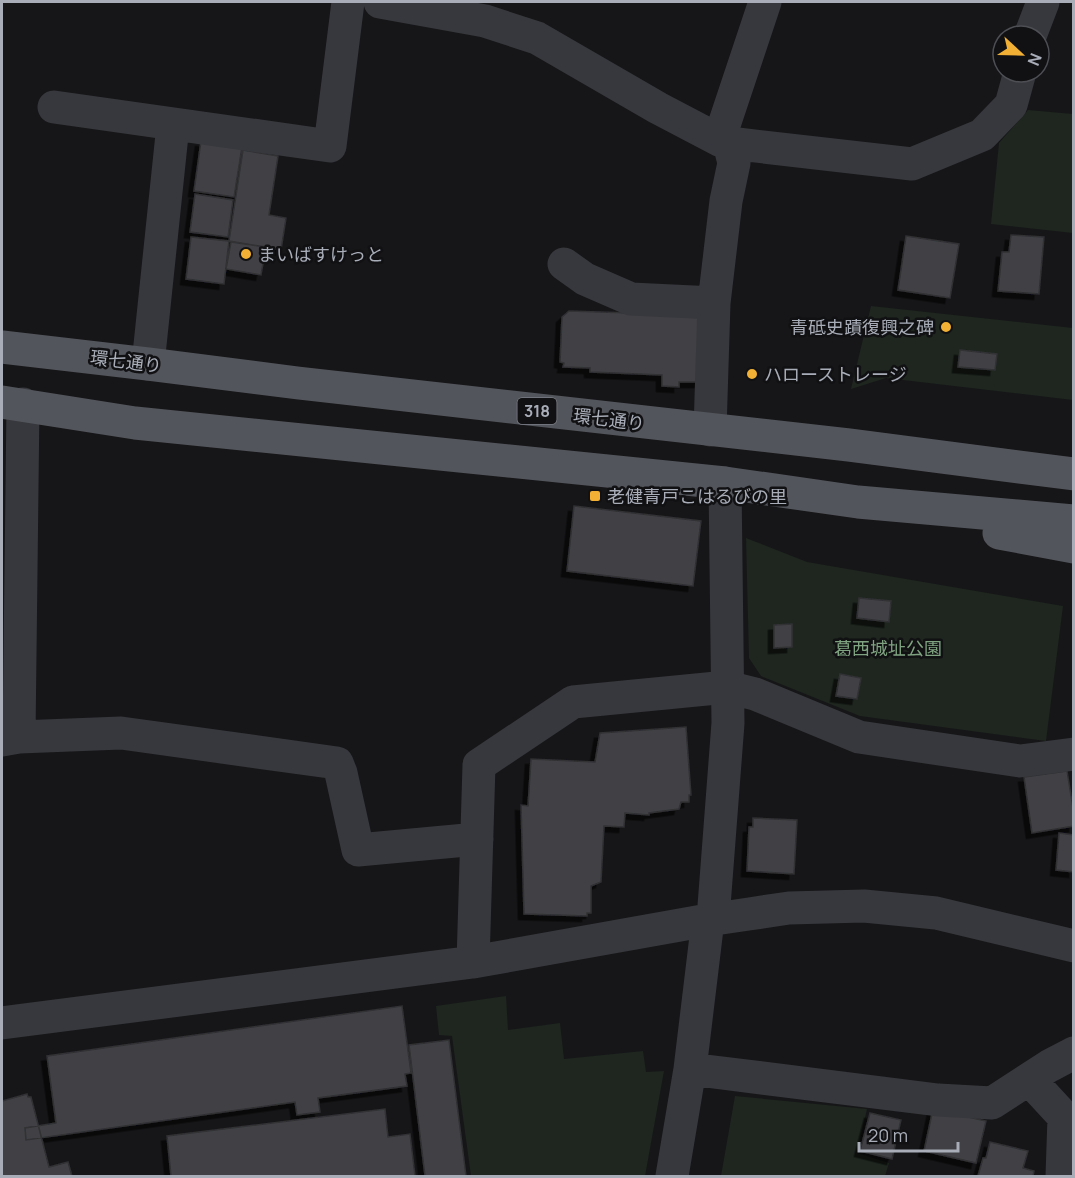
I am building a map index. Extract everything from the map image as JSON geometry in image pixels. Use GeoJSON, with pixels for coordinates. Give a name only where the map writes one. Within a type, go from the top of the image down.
{"type":"FeatureCollection","features":[{"type":"Feature","properties":{"kind":"main road","name":"環七通り"},"geometry":{"type":"LineString","coordinates":[[2,347],[849,445],[1074,474]]}},
{"type":"Feature","properties":{"kind":"main road"},"geometry":{"type":"LineString","coordinates":[[12,403],[135,423],[725,483],[858,502],[1074,521]]}},
{"type":"Feature","properties":{"kind":"main road"},"geometry":{"type":"LineString","coordinates":[[849,445],[1074,453]]}},
{"type":"Feature","properties":{"kind":"main road"},"geometry":{"type":"LineString","coordinates":[[858,502],[1017,537],[1074,547]]}},
{"type":"Feature","properties":{"kind":"street"},"geometry":{"type":"LineString","coordinates":[[54,107],[330,146],[348,2]]}},
{"type":"Feature","properties":{"kind":"street"},"geometry":{"type":"LineString","coordinates":[[380,2],[490,11],[658,108],[724,141],[912,164],[982,135],[1011,105],[1017,84]]}},
{"type":"Feature","properties":{"kind":"street"},"geometry":{"type":"LineString","coordinates":[[710,430],[714,303],[726,201],[734,163],[724,141],[765,2]]}},
{"type":"Feature","properties":{"kind":"street"},"geometry":{"type":"LineString","coordinates":[[1035,24],[1043,2]]}},
{"type":"Feature","properties":{"kind":"street"},"geometry":{"type":"LineString","coordinates":[[148,364],[173,125]]}},
{"type":"Feature","properties":{"kind":"street"},"geometry":{"type":"LineString","coordinates":[[564,264],[585,279],[631,298],[714,303]]}},
{"type":"Feature","properties":{"kind":"street"},"geometry":{"type":"LineString","coordinates":[[12,403],[10,739],[121,733],[338,763],[358,850],[477,839]]}},
{"type":"Feature","properties":{"kind":"street"},"geometry":{"type":"LineString","coordinates":[[672,1176],[690,1069],[710,919],[728,723],[725,483]]}},
{"type":"Feature","properties":{"kind":"street"},"geometry":{"type":"LineString","coordinates":[[473,962],[479,765],[573,702],[727,687],[755,694],[859,737],[1020,761],[1074,753]]}},
{"type":"Feature","properties":{"kind":"street"},"geometry":{"type":"LineString","coordinates":[[2,1023],[473,962],[710,919],[789,908],[864,906],[936,912],[1074,946]]}},
{"type":"Feature","properties":{"kind":"street"},"geometry":{"type":"LineString","coordinates":[[690,1069],[938,1100],[992,1103],[1049,1066],[1074,1053]]}},
{"type":"Feature","properties":{"kind":"street"},"geometry":{"type":"LineString","coordinates":[[1029,1080],[1063,1104],[1062,1176]]}},
{"type":"Feature","properties":{"kind":"green space"},"geometry":{"type":"Polygon","coordinates":[[[1028,110],[1073,114],[1073,233],[991,224],[999,143],[1028,110]]]}},
{"type":"Feature","properties":{"kind":"green space"},"geometry":{"type":"Polygon","coordinates":[[[871,306],[1073,328],[1073,400],[886,378],[851,389],[871,306]]]}},
{"type":"Feature","properties":{"kind":"green space","name":"葛西城址公園"},"geometry":{"type":"Polygon","coordinates":[[[746,538],[807,562],[1063,606],[1046,741],[860,716],[761,676],[749,658],[746,538]]]}},
{"type":"Feature","properties":{"kind":"green space"},"geometry":{"type":"Polygon","coordinates":[[[506,996],[508,1030],[560,1023],[564,1059],[643,1051],[646,1072],[664,1071],[645,1176],[471,1176],[452,1036],[439,1035],[436,1006],[506,996]]]}},
{"type":"Feature","properties":{"kind":"green space"},"geometry":{"type":"Polygon","coordinates":[[[735,1096],[867,1109],[857,1153],[889,1163],[885,1176],[721,1176],[735,1096]]]}},
{"type":"Feature","properties":{"kind":"building"},"geometry":{"type":"Polygon","coordinates":[[[201,141],[242,147],[234,197],[194,191],[201,141]]]}},
{"type":"Feature","properties":{"kind":"building"},"geometry":{"type":"Polygon","coordinates":[[[243,150],[278,156],[269,215],[286,218],[281,250],[229,241],[243,150]]]}},
{"type":"Feature","properties":{"kind":"building"},"geometry":{"type":"Polygon","coordinates":[[[195,194],[233,200],[228,237],[190,232],[195,194]]]}},
{"type":"Feature","properties":{"kind":"building"},"geometry":{"type":"Polygon","coordinates":[[[1011,235],[1044,237],[1039,294],[998,291],[1002,252],[1009,252],[1011,235]]]}},
{"type":"Feature","properties":{"kind":"building"},"geometry":{"type":"Polygon","coordinates":[[[906,236],[959,244],[950,298],[898,290],[906,236]]]}},
{"type":"Feature","properties":{"kind":"building"},"geometry":{"type":"Polygon","coordinates":[[[191,237],[229,241],[224,284],[186,279],[191,237]]]}},
{"type":"Feature","properties":{"kind":"building"},"geometry":{"type":"Polygon","coordinates":[[[231,242],[266,247],[261,275],[226,269],[231,242]]]}},
{"type":"Feature","properties":{"kind":"building"},"geometry":{"type":"Polygon","coordinates":[[[569,311],[694,315],[703,322],[700,382],[679,382],[679,387],[662,386],[662,375],[590,372],[590,368],[563,367],[564,363],[560,362],[562,317],[569,311]]]}},
{"type":"Feature","properties":{"kind":"building"},"geometry":{"type":"Polygon","coordinates":[[[960,350],[997,354],[995,370],[958,367],[960,350]]]}},
{"type":"Feature","properties":{"kind":"building"},"geometry":{"type":"Polygon","coordinates":[[[574,506],[701,521],[693,586],[567,571],[574,506]]]}},
{"type":"Feature","properties":{"kind":"building"},"geometry":{"type":"Polygon","coordinates":[[[859,598],[891,601],[889,622],[857,618],[859,598]]]}},
{"type":"Feature","properties":{"kind":"building"},"geometry":{"type":"Polygon","coordinates":[[[792,624],[792,647],[774,648],[774,625],[792,624]]]}},
{"type":"Feature","properties":{"kind":"building"},"geometry":{"type":"Polygon","coordinates":[[[840,674],[861,678],[857,699],[836,696],[840,674]]]}},
{"type":"Feature","properties":{"kind":"building"},"geometry":{"type":"Polygon","coordinates":[[[686,727],[691,795],[689,795],[689,802],[681,802],[679,809],[649,813],[649,815],[625,813],[624,827],[604,826],[601,882],[591,886],[591,913],[587,913],[587,916],[524,914],[521,805],[528,806],[531,759],[595,762],[600,733],[686,727]]]}},
{"type":"Feature","properties":{"kind":"building"},"geometry":{"type":"Polygon","coordinates":[[[1067,771],[1074,826],[1032,833],[1024,777],[1067,771]]]}},
{"type":"Feature","properties":{"kind":"building"},"geometry":{"type":"Polygon","coordinates":[[[753,818],[797,820],[794,874],[747,871],[749,827],[753,827],[753,818]]]}},
{"type":"Feature","properties":{"kind":"building"},"geometry":{"type":"Polygon","coordinates":[[[1059,833],[1074,835],[1074,872],[1056,870],[1059,833]]]}},
{"type":"Feature","properties":{"kind":"building"},"geometry":{"type":"Polygon","coordinates":[[[402,1006],[411,1073],[405,1074],[407,1086],[318,1098],[320,1112],[297,1115],[295,1102],[26,1140],[25,1128],[56,1123],[47,1056],[402,1006]]]}},
{"type":"Feature","properties":{"kind":"building"},"geometry":{"type":"Polygon","coordinates":[[[449,1040],[466,1176],[425,1176],[409,1045],[449,1040]]]}},
{"type":"Feature","properties":{"kind":"building"},"geometry":{"type":"Polygon","coordinates":[[[27,1094],[31,1097],[49,1167],[68,1162],[72,1176],[2,1176],[2,1101],[27,1094]]]}},
{"type":"Feature","properties":{"kind":"building"},"geometry":{"type":"Polygon","coordinates":[[[385,1109],[388,1137],[410,1134],[415,1176],[171,1176],[167,1136],[385,1109]]]}},
{"type":"Feature","properties":{"kind":"building"},"geometry":{"type":"Polygon","coordinates":[[[933,1109],[986,1121],[976,1163],[924,1151],[933,1109]]]}},
{"type":"Feature","properties":{"kind":"building"},"geometry":{"type":"Polygon","coordinates":[[[870,1113],[901,1120],[892,1159],[860,1151],[870,1113]]]}},
{"type":"Feature","properties":{"kind":"building"},"geometry":{"type":"Polygon","coordinates":[[[990,1142],[1028,1151],[1023,1168],[1034,1171],[1033,1176],[978,1176],[990,1142]]]}},
{"type":"Feature","properties":{"kind":"place","name":"まいばすけっと"},"geometry":{"type":"Point","coordinates":[246,254]}},
{"type":"Feature","properties":{"kind":"place","name":"青砥史蹟復興之碑"},"geometry":{"type":"Point","coordinates":[946,327]}},
{"type":"Feature","properties":{"kind":"place","name":"ハローストレージ"},"geometry":{"type":"Point","coordinates":[752,374]}},
{"type":"Feature","properties":{"kind":"place","name":"老健青戸こはるびの里"},"geometry":{"type":"Point","coordinates":[595,496]}}]}
